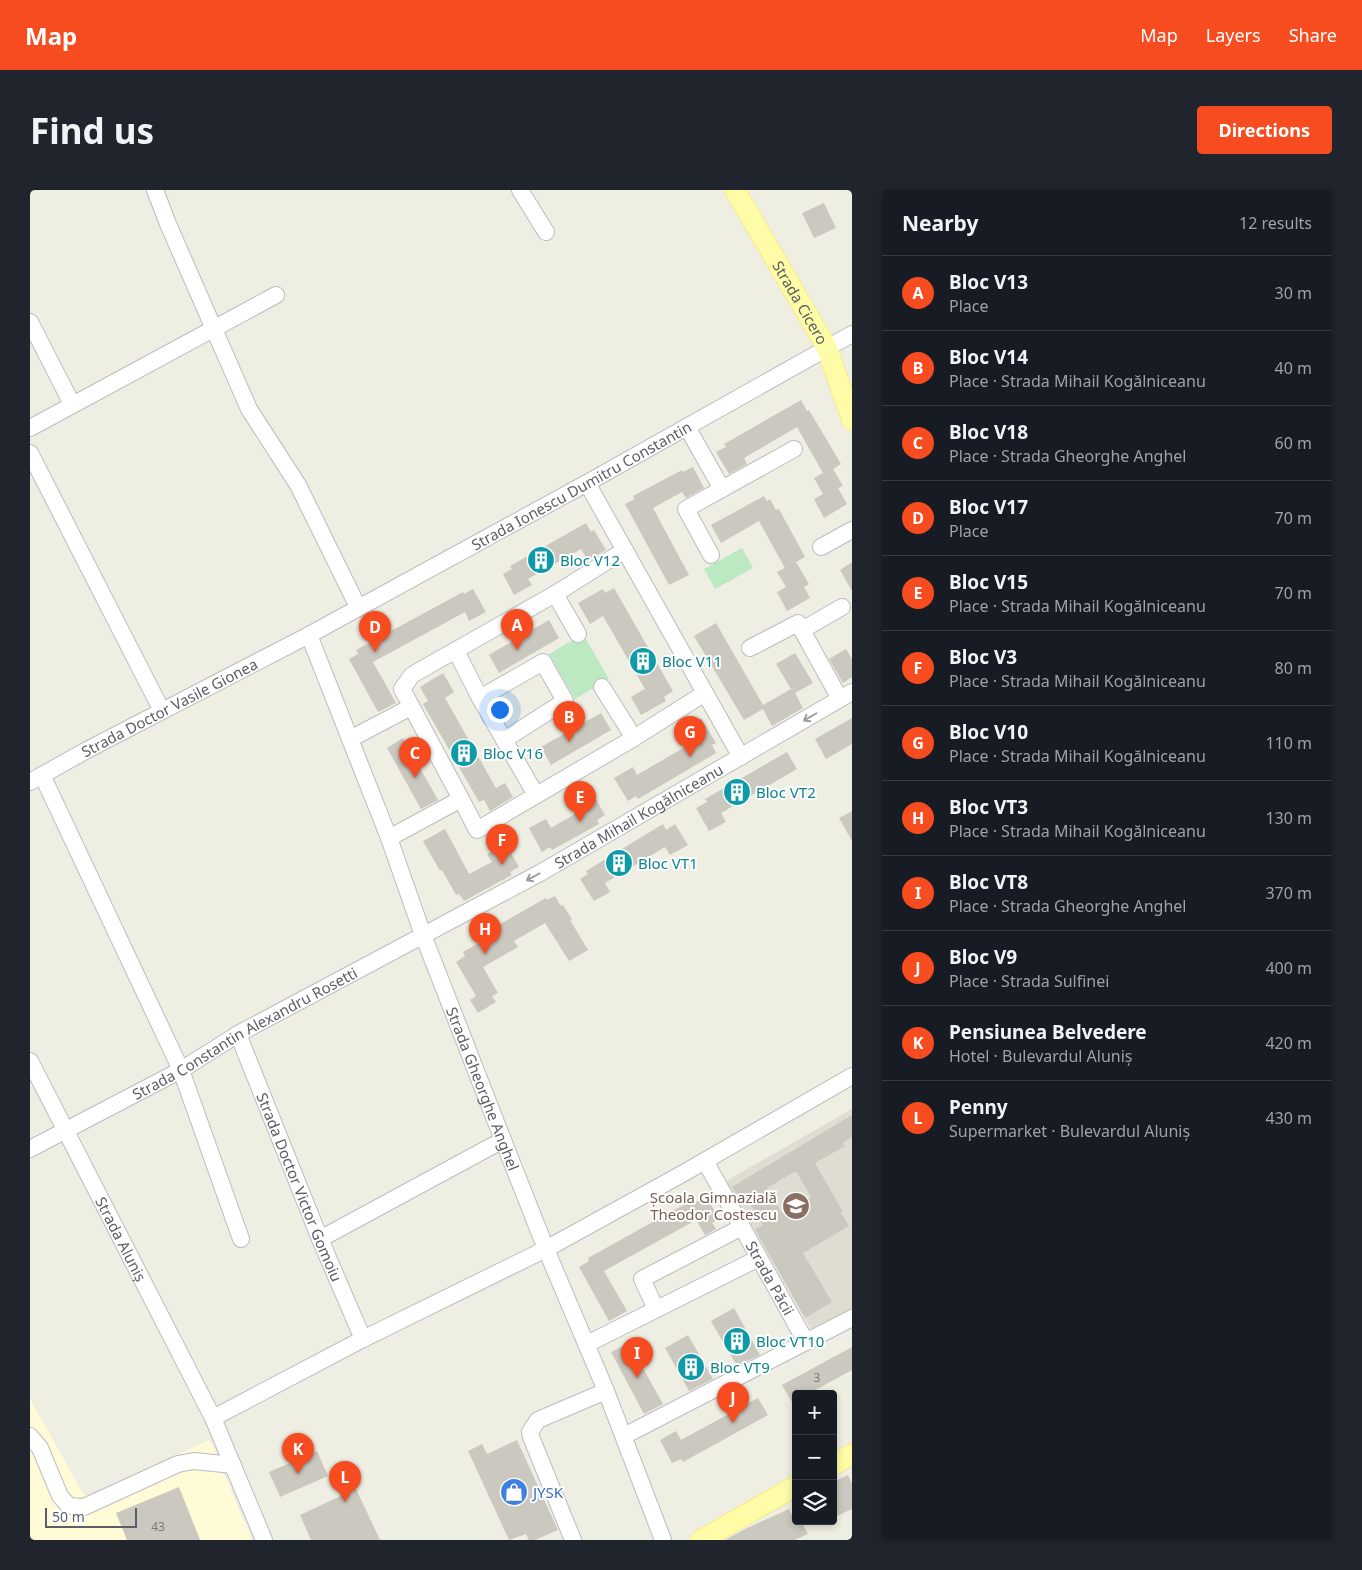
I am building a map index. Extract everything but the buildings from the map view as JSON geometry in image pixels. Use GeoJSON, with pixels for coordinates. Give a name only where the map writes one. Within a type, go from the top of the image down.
{"type":"FeatureCollection","features":[{"type":"Feature","properties":{"kind":"main road","name":"Strada Cicero"},"geometry":{"type":"LineString","coordinates":[[735,190],[827,348],[852,420]]}},
{"type":"Feature","properties":{"kind":"main road"},"geometry":{"type":"LineString","coordinates":[[837,1463],[852,1454]]}},
{"type":"Feature","properties":{"kind":"main road"},"geometry":{"type":"LineString","coordinates":[[701,1540],[792,1488]]}},
{"type":"Feature","properties":{"kind":"street"},"geometry":{"type":"LineString","coordinates":[[155,190],[168,224],[249,408],[298,485],[358,607]]}},
{"type":"Feature","properties":{"kind":"street"},"geometry":{"type":"LineString","coordinates":[[520,190],[546,232]]}},
{"type":"Feature","properties":{"kind":"street"},"geometry":{"type":"LineString","coordinates":[[30,428],[276,295]]}},
{"type":"Feature","properties":{"kind":"street"},"geometry":{"type":"LineString","coordinates":[[30,322],[72,404]]}},
{"type":"Feature","properties":{"kind":"street","name":"Strada Ionescu Dumitru Constantin"},"geometry":{"type":"LineString","coordinates":[[309,635],[587,483],[852,334]]}},
{"type":"Feature","properties":{"kind":"street"},"geometry":{"type":"LineString","coordinates":[[687,427],[722,489]]}},
{"type":"Feature","properties":{"kind":"street"},"geometry":{"type":"LineString","coordinates":[[710,556],[686,509],[794,449]]}},
{"type":"Feature","properties":{"kind":"street"},"geometry":{"type":"LineString","coordinates":[[30,453],[162,711]]}},
{"type":"Feature","properties":{"kind":"street"},"geometry":{"type":"LineString","coordinates":[[587,483],[704,694],[741,756]]}},
{"type":"Feature","properties":{"kind":"street"},"geometry":{"type":"LineString","coordinates":[[821,547],[852,530]]}},
{"type":"Feature","properties":{"kind":"street"},"geometry":{"type":"LineString","coordinates":[[625,550],[555,594],[412,675],[402,689],[477,830],[634,738],[704,694]]}},
{"type":"Feature","properties":{"kind":"street"},"geometry":{"type":"LineString","coordinates":[[555,594],[578,634]]}},
{"type":"Feature","properties":{"kind":"street"},"geometry":{"type":"LineString","coordinates":[[802,630],[842,607]]}},
{"type":"Feature","properties":{"kind":"street"},"geometry":{"type":"LineString","coordinates":[[750,648],[798,623],[846,696]]}},
{"type":"Feature","properties":{"kind":"street","name":"Strada Doctor Vasile Gionea"},"geometry":{"type":"LineString","coordinates":[[36,778],[85,750],[309,635]]}},
{"type":"Feature","properties":{"kind":"street","name":"Strada Gheorghe Anghel"},"geometry":{"type":"LineString","coordinates":[[309,635],[389,838],[423,935],[503,1140],[546,1249],[606,1391],[663,1540]]}},
{"type":"Feature","properties":{"kind":"street"},"geometry":{"type":"LineString","coordinates":[[456,651],[480,698],[536,795]]}},
{"type":"Feature","properties":{"kind":"street"},"geometry":{"type":"LineString","coordinates":[[480,698],[543,662],[565,701],[504,740]]}},
{"type":"Feature","properties":{"kind":"street"},"geometry":{"type":"LineString","coordinates":[[602,687],[634,738]]}},
{"type":"Feature","properties":{"kind":"street","name":"Strada Mihail Kogălniceanu"},"geometry":{"type":"LineString","coordinates":[[423,935],[550,868],[846,696]]}},
{"type":"Feature","properties":{"kind":"street"},"geometry":{"type":"LineString","coordinates":[[350,739],[411,707]]}},
{"type":"Feature","properties":{"kind":"street"},"geometry":{"type":"LineString","coordinates":[[36,778],[181,1070],[241,1239]]}},
{"type":"Feature","properties":{"kind":"street"},"geometry":{"type":"LineString","coordinates":[[389,838],[461,799]]}},
{"type":"Feature","properties":{"kind":"street","name":"Strada Constantin Alexandru Rosetti"},"geometry":{"type":"LineString","coordinates":[[30,1149],[181,1070],[238,1034],[423,935]]}},
{"type":"Feature","properties":{"kind":"street","name":"Strada Doctor Victor Gomoiu"},"geometry":{"type":"LineString","coordinates":[[238,1034],[320,1239],[363,1339]]}},
{"type":"Feature","properties":{"kind":"street","name":"Strada Aluniș"},"geometry":{"type":"LineString","coordinates":[[30,1061],[213,1418],[264,1540]]}},
{"type":"Feature","properties":{"kind":"street"},"geometry":{"type":"LineString","coordinates":[[213,1418],[363,1339],[546,1249],[705,1161],[852,1076]]}},
{"type":"Feature","properties":{"kind":"street"},"geometry":{"type":"LineString","coordinates":[[320,1239],[503,1140]]}},
{"type":"Feature","properties":{"kind":"street","name":"Strada Păcii"},"geometry":{"type":"LineString","coordinates":[[705,1161],[806,1342]]}},
{"type":"Feature","properties":{"kind":"street"},"geometry":{"type":"LineString","coordinates":[[656,1309],[642,1279],[742,1227]]}},
{"type":"Feature","properties":{"kind":"street"},"geometry":{"type":"LineString","coordinates":[[587,1344],[759,1258]]}},
{"type":"Feature","properties":{"kind":"street"},"geometry":{"type":"LineString","coordinates":[[624,1436],[852,1318]]}},
{"type":"Feature","properties":{"kind":"street"},"geometry":{"type":"LineString","coordinates":[[573,1540],[530,1437],[530,1432],[538,1420],[606,1391]]}},
{"type":"Feature","properties":{"kind":"street"},"geometry":{"type":"LineString","coordinates":[[30,1436],[40,1448],[60,1496],[69,1506],[84,1507],[178,1464],[208,1461],[233,1465]]}},
{"type":"Feature","properties":{"kind":"shaded area","name":"Școala Gimnazială Theodor Costescu"},"geometry":{"type":"Polygon","coordinates":[[[852,1109],[852,1311],[813,1333],[726,1181],[852,1109]]]}},
{"type":"Feature","properties":{"kind":"shaded area"},"geometry":{"type":"Polygon","coordinates":[[[30,1399],[85,1497],[210,1440],[252,1540],[30,1540],[30,1399]]]}},
{"type":"Feature","properties":{"kind":"green space"},"geometry":{"type":"Polygon","coordinates":[[[742,548],[753,568],[715,589],[704,569],[742,548]]]}},
{"type":"Feature","properties":{"kind":"green space"},"geometry":{"type":"Polygon","coordinates":[[[583,634],[609,679],[575,699],[549,654],[583,634]]]}},
{"type":"Feature","properties":{"kind":"place","name":"Bloc V12"},"geometry":{"type":"Point","coordinates":[541,560]}},
{"type":"Feature","properties":{"kind":"place","name":"Bloc V13"},"geometry":{"type":"Point","coordinates":[517,650]}},
{"type":"Feature","properties":{"kind":"place","name":"Bloc V17"},"geometry":{"type":"Point","coordinates":[375,652]}},
{"type":"Feature","properties":{"kind":"place","name":"Bloc V11"},"geometry":{"type":"Point","coordinates":[643,661]}},
{"type":"Feature","properties":{"kind":"place","name":"Bloc V14"},"geometry":{"type":"Point","coordinates":[569,742]}},
{"type":"Feature","properties":{"kind":"place","name":"Bloc V16"},"geometry":{"type":"Point","coordinates":[464,753]}},
{"type":"Feature","properties":{"kind":"place","name":"Bloc V10"},"geometry":{"type":"Point","coordinates":[690,757]}},
{"type":"Feature","properties":{"kind":"place","name":"Bloc V18"},"geometry":{"type":"Point","coordinates":[415,778]}},
{"type":"Feature","properties":{"kind":"place","name":"Bloc VT2"},"geometry":{"type":"Point","coordinates":[737,792]}},
{"type":"Feature","properties":{"kind":"place","name":"Bloc V15"},"geometry":{"type":"Point","coordinates":[580,822]}},
{"type":"Feature","properties":{"kind":"place","name":"Bloc VT1"},"geometry":{"type":"Point","coordinates":[619,863]}},
{"type":"Feature","properties":{"kind":"place","name":"Bloc V3"},"geometry":{"type":"Point","coordinates":[502,865]}},
{"type":"Feature","properties":{"kind":"place","name":"Bloc VT3"},"geometry":{"type":"Point","coordinates":[485,954]}},
{"type":"Feature","properties":{"kind":"place","name":"Școala Gimnazială Theodor Costescu"},"geometry":{"type":"Point","coordinates":[796,1206]}},
{"type":"Feature","properties":{"kind":"place","name":"Bloc VT10"},"geometry":{"type":"Point","coordinates":[737,1341]}},
{"type":"Feature","properties":{"kind":"place","name":"Bloc VT9"},"geometry":{"type":"Point","coordinates":[691,1367]}},
{"type":"Feature","properties":{"kind":"place","name":"Bloc VT8"},"geometry":{"type":"Point","coordinates":[637,1378]}},
{"type":"Feature","properties":{"kind":"place","name":"Bloc V9"},"geometry":{"type":"Point","coordinates":[733,1423]}},
{"type":"Feature","properties":{"kind":"place","name":"Pensiunea Belvedere"},"geometry":{"type":"Point","coordinates":[298,1474]}},
{"type":"Feature","properties":{"kind":"place","name":"JYSK"},"geometry":{"type":"Point","coordinates":[514,1492]}},
{"type":"Feature","properties":{"kind":"place","name":"Penny"},"geometry":{"type":"Point","coordinates":[345,1502]}}]}
